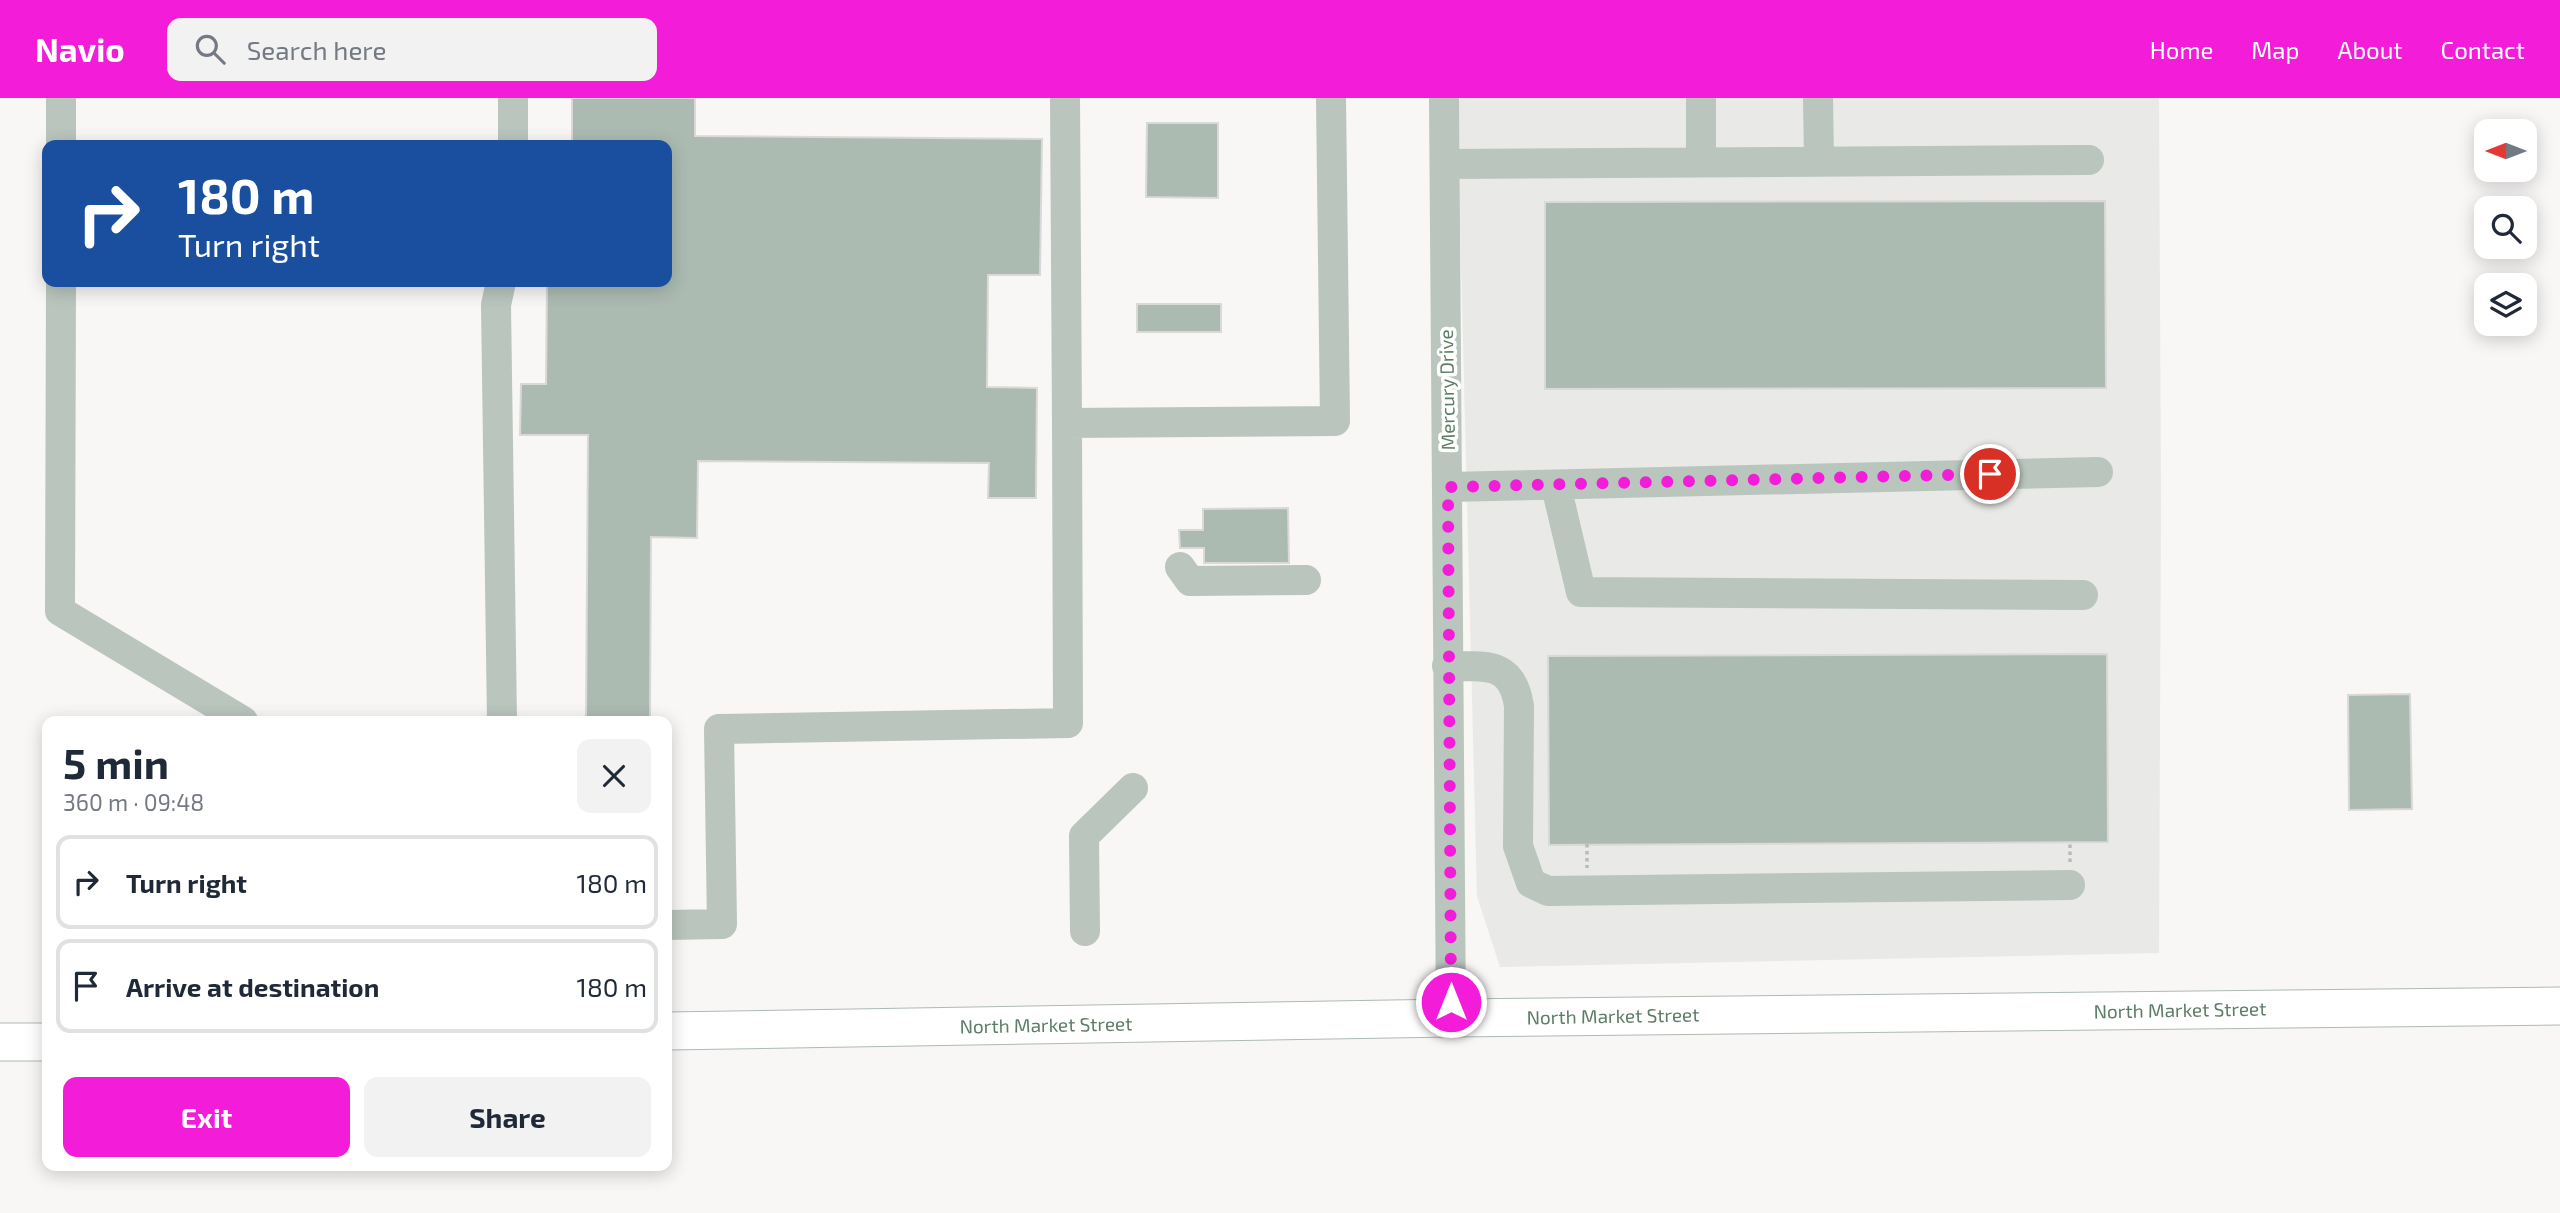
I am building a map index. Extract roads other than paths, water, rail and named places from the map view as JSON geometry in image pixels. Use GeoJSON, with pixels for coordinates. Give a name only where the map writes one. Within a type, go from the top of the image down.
{"type":"FeatureCollection","features":[{"type":"Feature","properties":{"kind":"main road","name":"North Market Street"},"geometry":{"type":"LineString","coordinates":[[672,1031],[1451,1018],[2560,1006]]}},
{"type":"Feature","properties":{"kind":"main road"},"geometry":{"type":"LineString","coordinates":[[0,1042],[42,1042]]}},
{"type":"Feature","properties":{"kind":"street"},"geometry":{"type":"LineString","coordinates":[[61,98],[61,140]]}},
{"type":"Feature","properties":{"kind":"street"},"geometry":{"type":"LineString","coordinates":[[513,98],[513,140]]}},
{"type":"Feature","properties":{"kind":"street"},"geometry":{"type":"LineString","coordinates":[[672,925],[722,924],[719,729],[1068,723],[1065,98]]}},
{"type":"Feature","properties":{"kind":"street"},"geometry":{"type":"LineString","coordinates":[[1067,423],[1335,421],[1331,98]]}},
{"type":"Feature","properties":{"kind":"street","name":"Mercury Drive"},"geometry":{"type":"LineString","coordinates":[[1444,98],[1451,1018]]}},
{"type":"Feature","properties":{"kind":"street"},"geometry":{"type":"LineString","coordinates":[[1701,98],[1701,162]]}},
{"type":"Feature","properties":{"kind":"street"},"geometry":{"type":"LineString","coordinates":[[1818,98],[1819,161]]}},
{"type":"Feature","properties":{"kind":"street"},"geometry":{"type":"LineString","coordinates":[[1445,164],[2089,160]]}},
{"type":"Feature","properties":{"kind":"street"},"geometry":{"type":"LineString","coordinates":[[61,287],[60,611],[235,716]]}},
{"type":"Feature","properties":{"kind":"street"},"geometry":{"type":"LineString","coordinates":[[500,287],[496,305],[502,716]]}},
{"type":"Feature","properties":{"kind":"street"},"geometry":{"type":"LineString","coordinates":[[1448,487],[2098,472]]}},
{"type":"Feature","properties":{"kind":"street"},"geometry":{"type":"LineString","coordinates":[[1556,486],[1581,592],[2083,594]]}},
{"type":"Feature","properties":{"kind":"street"},"geometry":{"type":"LineString","coordinates":[[1180,566],[1190,581],[1306,580]]}},
{"type":"Feature","properties":{"kind":"street"},"geometry":{"type":"LineString","coordinates":[[1447,666],[1488,667],[1504,673],[1516,687],[1519,706],[1518,846],[1531,883],[1548,891],[2070,885]]}},
{"type":"Feature","properties":{"kind":"street"},"geometry":{"type":"LineString","coordinates":[[1085,932],[1084,836],[1133,788]]}}]}
